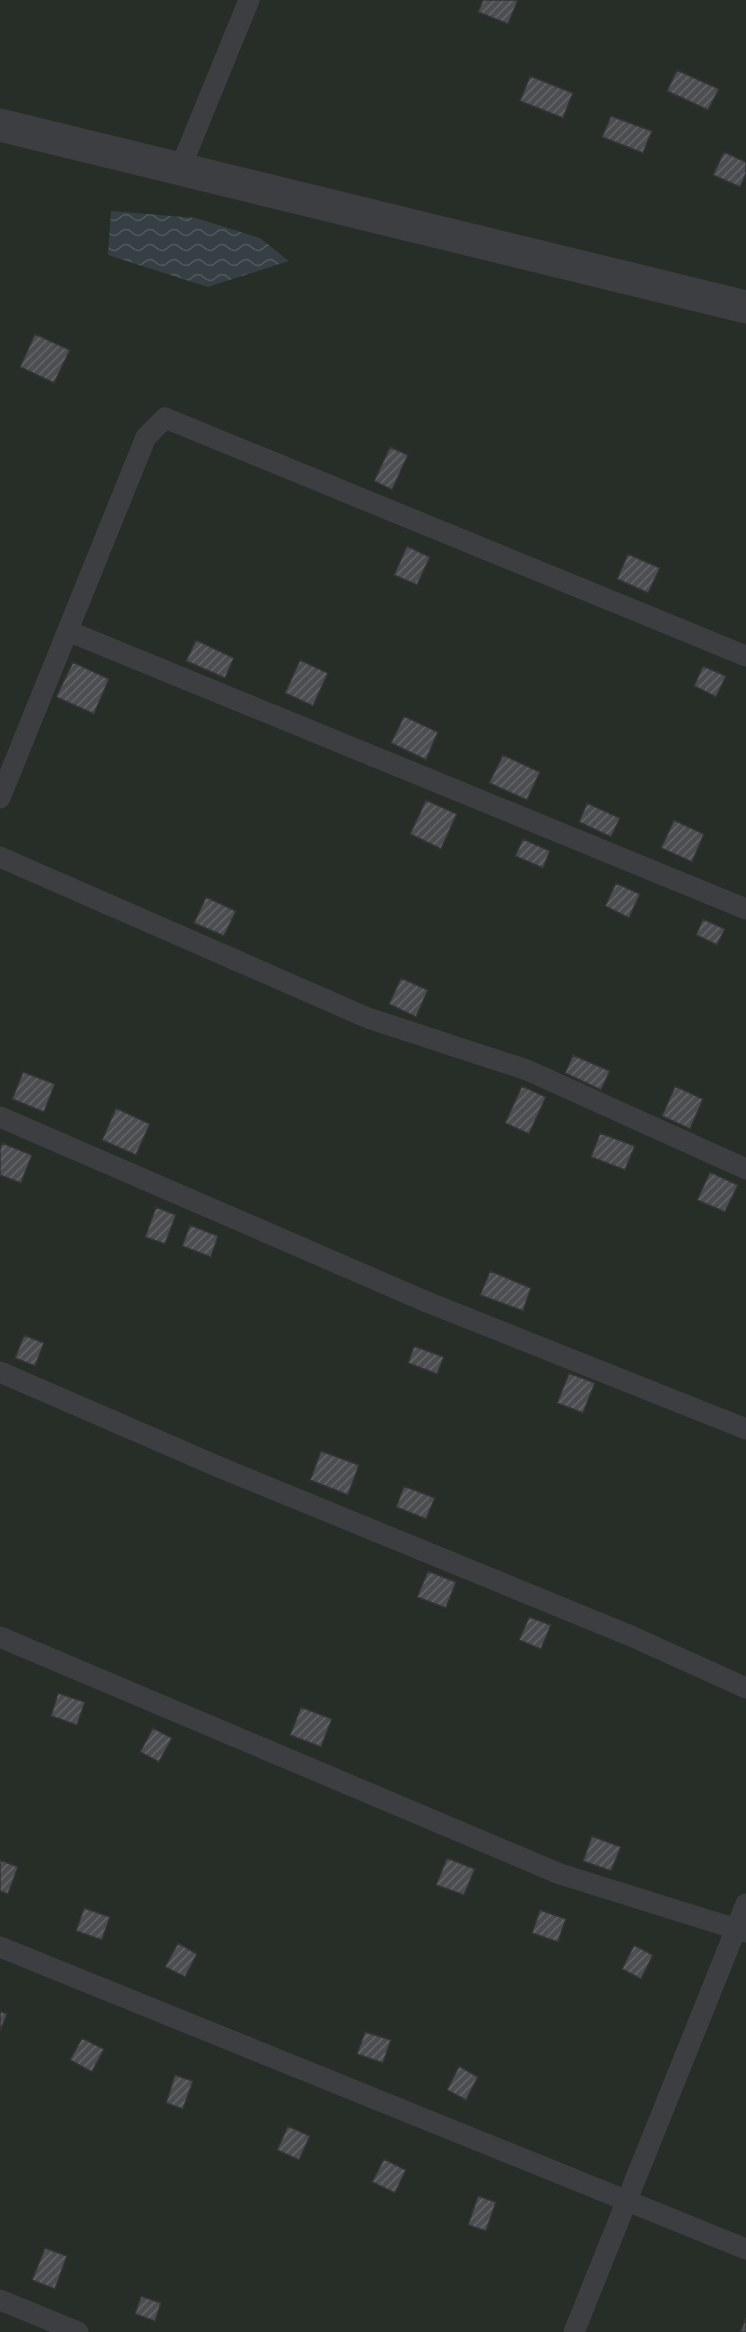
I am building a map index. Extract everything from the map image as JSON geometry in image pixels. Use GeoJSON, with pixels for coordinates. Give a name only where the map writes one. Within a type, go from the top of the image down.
{"type":"FeatureCollection","features":[{"type":"Feature","properties":{"kind":"street"},"geometry":{"type":"LineString","coordinates":[[0,125],[746,306]]}},
{"type":"Feature","properties":{"kind":"lane"},"geometry":{"type":"LineString","coordinates":[[180,169],[249,0]]}},
{"type":"Feature","properties":{"kind":"lane"},"geometry":{"type":"LineString","coordinates":[[0,798],[146,437],[165,418],[746,656]]}},
{"type":"Feature","properties":{"kind":"lane"},"geometry":{"type":"LineString","coordinates":[[68,631],[746,909]]}},
{"type":"Feature","properties":{"kind":"lane"},"geometry":{"type":"LineString","coordinates":[[0,857],[368,1018],[527,1070],[746,1169]]}},
{"type":"Feature","properties":{"kind":"lane"},"geometry":{"type":"LineString","coordinates":[[0,1117],[427,1302],[746,1429]]}},
{"type":"Feature","properties":{"kind":"lane"},"geometry":{"type":"LineString","coordinates":[[0,1372],[219,1467],[631,1636],[746,1688]]}},
{"type":"Feature","properties":{"kind":"lane"},"geometry":{"type":"LineString","coordinates":[[0,1637],[560,1874],[741,1930]]}},
{"type":"Feature","properties":{"kind":"lane"},"geometry":{"type":"LineString","coordinates":[[574,2332],[741,1930],[746,1904]]}},
{"type":"Feature","properties":{"kind":"lane"},"geometry":{"type":"LineString","coordinates":[[0,1947],[746,2249]]}},
{"type":"Feature","properties":{"kind":"lane"},"geometry":{"type":"LineString","coordinates":[[0,2300],[78,2332]]}},
{"type":"Feature","properties":{"kind":"shaded area"},"geometry":{"type":"Polygon","coordinates":[[[0,0],[746,0],[746,2332],[0,2332],[0,0]]]}},
{"type":"Feature","properties":{"kind":"water"},"geometry":{"type":"Polygon","coordinates":[[[111,211],[196,218],[260,238],[289,261],[208,287],[108,255],[111,211]]]}},
{"type":"Feature","properties":{"kind":"building"},"geometry":{"type":"Polygon","coordinates":[[[483,0],[518,0],[508,24],[478,12],[483,0]]]}},
{"type":"Feature","properties":{"kind":"building"},"geometry":{"type":"Polygon","coordinates":[[[677,70],[719,89],[708,110],[667,91],[677,70]]]}},
{"type":"Feature","properties":{"kind":"building"},"geometry":{"type":"Polygon","coordinates":[[[530,76],[573,93],[563,118],[520,101],[530,76]]]}},
{"type":"Feature","properties":{"kind":"building"},"geometry":{"type":"Polygon","coordinates":[[[611,116],[652,131],[643,153],[602,137],[611,116]]]}},
{"type":"Feature","properties":{"kind":"building"},"geometry":{"type":"Polygon","coordinates":[[[724,152],[746,162],[746,174],[740,187],[713,175],[724,152]]]}},
{"type":"Feature","properties":{"kind":"building"},"geometry":{"type":"Polygon","coordinates":[[[35,334],[70,350],[54,383],[20,367],[35,334]]]}},
{"type":"Feature","properties":{"kind":"building"},"geometry":{"type":"Polygon","coordinates":[[[390,447],[408,455],[392,490],[374,481],[390,447]]]}},
{"type":"Feature","properties":{"kind":"building"},"geometry":{"type":"Polygon","coordinates":[[[407,546],[430,557],[417,585],[394,575],[407,546]]]}},
{"type":"Feature","properties":{"kind":"building"},"geometry":{"type":"Polygon","coordinates":[[[628,554],[660,568],[648,593],[617,579],[628,554]]]}},
{"type":"Feature","properties":{"kind":"building"},"geometry":{"type":"Polygon","coordinates":[[[196,640],[234,658],[225,678],[186,661],[196,640]]]}},
{"type":"Feature","properties":{"kind":"building"},"geometry":{"type":"Polygon","coordinates":[[[300,660],[328,673],[313,706],[285,693],[300,660]]]}},
{"type":"Feature","properties":{"kind":"building"},"geometry":{"type":"Polygon","coordinates":[[[73,662],[109,679],[94,714],[56,697],[73,662]]]}},
{"type":"Feature","properties":{"kind":"building"},"geometry":{"type":"Polygon","coordinates":[[[703,666],[726,676],[716,697],[694,686],[703,666]]]}},
{"type":"Feature","properties":{"kind":"building"},"geometry":{"type":"Polygon","coordinates":[[[404,716],[438,732],[426,760],[391,743],[404,716]]]}},
{"type":"Feature","properties":{"kind":"building"},"geometry":{"type":"Polygon","coordinates":[[[503,755],[540,772],[527,800],[489,783],[503,755]]]}},
{"type":"Feature","properties":{"kind":"building"},"geometry":{"type":"Polygon","coordinates":[[[426,800],[457,814],[441,849],[410,834],[426,800]]]}},
{"type":"Feature","properties":{"kind":"building"},"geometry":{"type":"Polygon","coordinates":[[[587,803],[620,818],[611,837],[579,822],[587,803]]]}},
{"type":"Feature","properties":{"kind":"building"},"geometry":{"type":"Polygon","coordinates":[[[674,820],[704,834],[692,862],[661,848],[674,820]]]}},
{"type":"Feature","properties":{"kind":"building"},"geometry":{"type":"Polygon","coordinates":[[[523,839],[550,851],[543,868],[515,856],[523,839]]]}},
{"type":"Feature","properties":{"kind":"building"},"geometry":{"type":"Polygon","coordinates":[[[616,883],[640,894],[629,918],[605,906],[616,883]]]}},
{"type":"Feature","properties":{"kind":"building"},"geometry":{"type":"Polygon","coordinates":[[[206,897],[236,911],[224,936],[194,923],[206,897]]]}},
{"type":"Feature","properties":{"kind":"building"},"geometry":{"type":"Polygon","coordinates":[[[703,919],[725,929],[717,945],[696,935],[703,919]]]}},
{"type":"Feature","properties":{"kind":"building"},"geometry":{"type":"Polygon","coordinates":[[[401,978],[428,990],[416,1017],[389,1004],[401,978]]]}},
{"type":"Feature","properties":{"kind":"building"},"geometry":{"type":"Polygon","coordinates":[[[573,1055],[610,1071],[601,1090],[565,1073],[573,1055]]]}},
{"type":"Feature","properties":{"kind":"building"},"geometry":{"type":"Polygon","coordinates":[[[23,1072],[55,1084],[44,1112],[12,1099],[23,1072]]]}},
{"type":"Feature","properties":{"kind":"building"},"geometry":{"type":"Polygon","coordinates":[[[522,1086],[546,1097],[529,1134],[505,1123],[522,1086]]]}},
{"type":"Feature","properties":{"kind":"building"},"geometry":{"type":"Polygon","coordinates":[[[675,1086],[703,1099],[690,1129],[662,1116],[675,1086]]]}},
{"type":"Feature","properties":{"kind":"building"},"geometry":{"type":"Polygon","coordinates":[[[116,1108],[150,1124],[136,1155],[102,1140],[116,1108]]]}},
{"type":"Feature","properties":{"kind":"building"},"geometry":{"type":"Polygon","coordinates":[[[600,1133],[635,1146],[625,1170],[591,1157],[600,1133]]]}},
{"type":"Feature","properties":{"kind":"building"},"geometry":{"type":"Polygon","coordinates":[[[2,1143],[32,1155],[21,1183],[0,1175],[2,1143]]]}},
{"type":"Feature","properties":{"kind":"building"},"geometry":{"type":"Polygon","coordinates":[[[710,1172],[738,1185],[725,1212],[697,1200],[710,1172]]]}},
{"type":"Feature","properties":{"kind":"building"},"geometry":{"type":"Polygon","coordinates":[[[156,1207],[176,1215],[165,1244],[145,1237],[156,1207]]]}},
{"type":"Feature","properties":{"kind":"building"},"geometry":{"type":"Polygon","coordinates":[[[190,1225],[218,1236],[211,1257],[182,1246],[190,1225]]]}},
{"type":"Feature","properties":{"kind":"building"},"geometry":{"type":"Polygon","coordinates":[[[490,1271],[531,1288],[523,1311],[480,1295],[490,1271]]]}},
{"type":"Feature","properties":{"kind":"building"},"geometry":{"type":"Polygon","coordinates":[[[24,1335],[44,1343],[35,1366],[15,1358],[24,1335]]]}},
{"type":"Feature","properties":{"kind":"building"},"geometry":{"type":"Polygon","coordinates":[[[414,1346],[444,1357],[437,1374],[408,1363],[414,1346]]]}},
{"type":"Feature","properties":{"kind":"building"},"geometry":{"type":"Polygon","coordinates":[[[569,1373],[595,1383],[583,1413],[557,1403],[569,1373]]]}},
{"type":"Feature","properties":{"kind":"building"},"geometry":{"type":"Polygon","coordinates":[[[321,1451],[359,1465],[348,1495],[310,1480],[321,1451]]]}},
{"type":"Feature","properties":{"kind":"building"},"geometry":{"type":"Polygon","coordinates":[[[404,1486],[435,1498],[426,1519],[396,1507],[404,1486]]]}},
{"type":"Feature","properties":{"kind":"building"},"geometry":{"type":"Polygon","coordinates":[[[428,1571],[456,1582],[446,1608],[417,1597],[428,1571]]]}},
{"type":"Feature","properties":{"kind":"building"},"geometry":{"type":"Polygon","coordinates":[[[529,1617],[551,1625],[541,1649],[519,1640],[529,1617]]]}},
{"type":"Feature","properties":{"kind":"building"},"geometry":{"type":"Polygon","coordinates":[[[58,1693],[85,1702],[77,1725],[51,1716],[58,1693]]]}},
{"type":"Feature","properties":{"kind":"building"},"geometry":{"type":"Polygon","coordinates":[[[301,1707],[332,1719],[321,1747],[290,1735],[301,1707]]]}},
{"type":"Feature","properties":{"kind":"building"},"geometry":{"type":"Polygon","coordinates":[[[153,1728],[172,1738],[159,1762],[140,1752],[153,1728]]]}},
{"type":"Feature","properties":{"kind":"building"},"geometry":{"type":"Polygon","coordinates":[[[592,1836],[621,1847],[611,1871],[583,1861],[592,1836]]]}},
{"type":"Feature","properties":{"kind":"building"},"geometry":{"type":"Polygon","coordinates":[[[447,1858],[475,1869],[464,1895],[436,1885],[447,1858]]]}},
{"type":"Feature","properties":{"kind":"building"},"geometry":{"type":"Polygon","coordinates":[[[0,1860],[18,1867],[8,1894],[0,1891],[0,1860]]]}},
{"type":"Feature","properties":{"kind":"building"},"geometry":{"type":"Polygon","coordinates":[[[84,1908],[110,1917],[102,1940],[76,1931],[84,1908]]]}},
{"type":"Feature","properties":{"kind":"building"},"geometry":{"type":"Polygon","coordinates":[[[540,1910],[566,1919],[558,1942],[532,1933],[540,1910]]]}},
{"type":"Feature","properties":{"kind":"building"},"geometry":{"type":"Polygon","coordinates":[[[178,1943],[197,1954],[185,1977],[165,1967],[178,1943]]]}},
{"type":"Feature","properties":{"kind":"building"},"geometry":{"type":"Polygon","coordinates":[[[634,1945],[653,1955],[641,1979],[622,1969],[634,1945]]]}},
{"type":"Feature","properties":{"kind":"building"},"geometry":{"type":"Polygon","coordinates":[[[0,2011],[7,2014],[0,2031],[0,2011]]]}},
{"type":"Feature","properties":{"kind":"building"},"geometry":{"type":"Polygon","coordinates":[[[365,2032],[391,2040],[383,2063],[357,2054],[365,2032]]]}},
{"type":"Feature","properties":{"kind":"building"},"geometry":{"type":"Polygon","coordinates":[[[82,2038],[104,2049],[92,2072],[70,2060],[82,2038]]]}},
{"type":"Feature","properties":{"kind":"building"},"geometry":{"type":"Polygon","coordinates":[[[459,2066],[478,2077],[466,2100],[447,2090],[459,2066]]]}},
{"type":"Feature","properties":{"kind":"building"},"geometry":{"type":"Polygon","coordinates":[[[175,2075],[193,2081],[183,2109],[166,2103],[175,2075]]]}},
{"type":"Feature","properties":{"kind":"building"},"geometry":{"type":"Polygon","coordinates":[[[288,2126],[310,2136],[299,2160],[277,2150],[288,2126]]]}},
{"type":"Feature","properties":{"kind":"building"},"geometry":{"type":"Polygon","coordinates":[[[384,2159],[406,2170],[395,2193],[372,2182],[384,2159]]]}},
{"type":"Feature","properties":{"kind":"building"},"geometry":{"type":"Polygon","coordinates":[[[478,2196],[496,2202],[486,2231],[468,2225],[478,2196]]]}},
{"type":"Feature","properties":{"kind":"building"},"geometry":{"type":"Polygon","coordinates":[[[45,2248],[67,2256],[55,2289],[32,2280],[45,2248]]]}},
{"type":"Feature","properties":{"kind":"building"},"geometry":{"type":"Polygon","coordinates":[[[141,2296],[161,2303],[155,2321],[135,2314],[141,2296]]]}},
{"type":"Feature","properties":{"kind":"building"},"geometry":{"type":"Polygon","coordinates":[[[746,2318],[746,2332],[740,2332],[746,2318]]]}}]}
